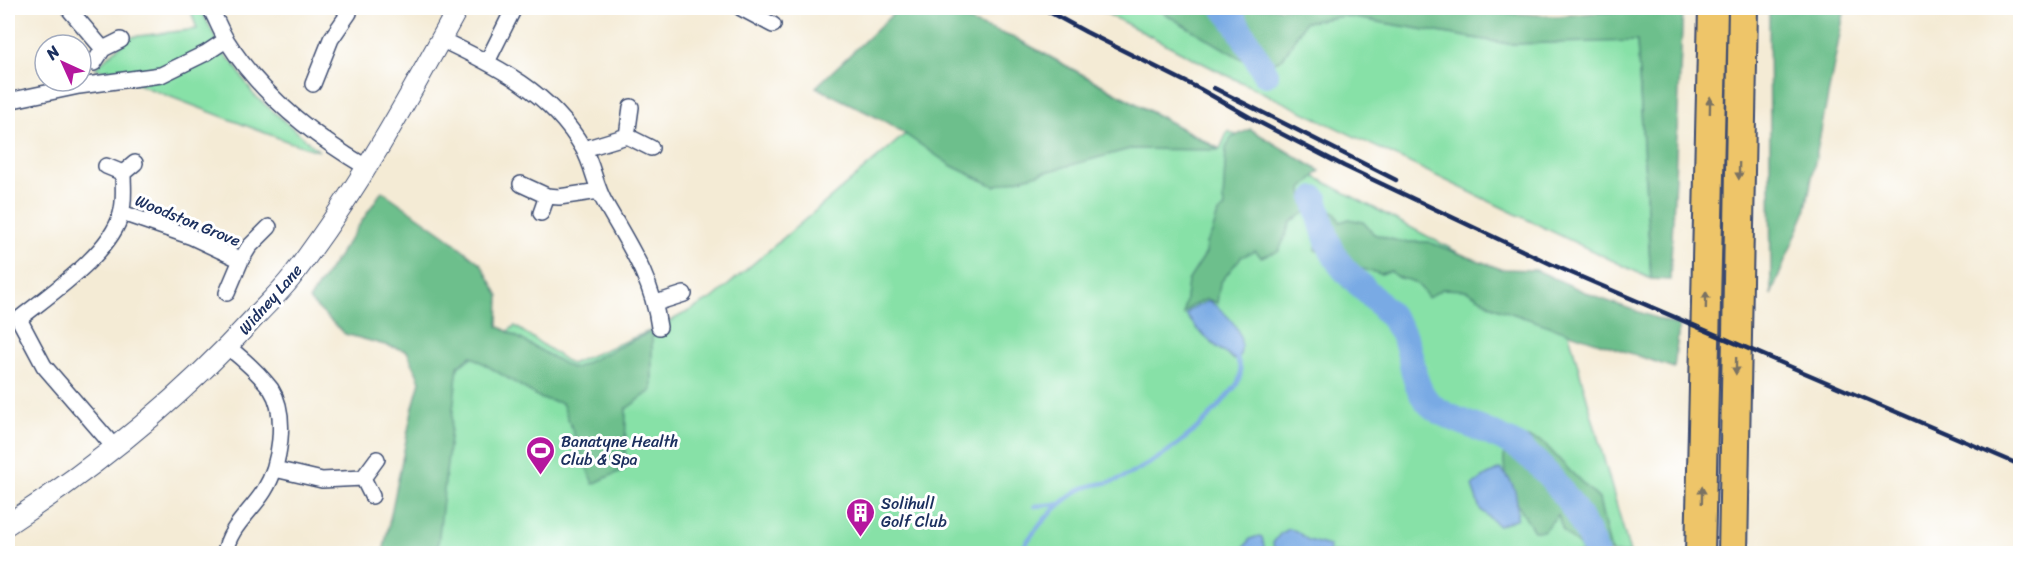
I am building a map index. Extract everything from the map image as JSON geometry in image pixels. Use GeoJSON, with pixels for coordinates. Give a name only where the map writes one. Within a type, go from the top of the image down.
{"type":"FeatureCollection","features":[{"type":"Feature","properties":{"kind":"highway"},"geometry":{"type":"LineString","coordinates":[[1700,554],[1713,8]]}},
{"type":"Feature","properties":{"kind":"highway"},"geometry":{"type":"LineString","coordinates":[[1733,554],[1743,8]]}},
{"type":"Feature","properties":{"kind":"street"},"geometry":{"type":"LineString","coordinates":[[68,8],[103,49]]}},
{"type":"Feature","properties":{"kind":"street"},"geometry":{"type":"LineString","coordinates":[[210,8],[226,40],[261,86],[330,146],[366,167]]}},
{"type":"Feature","properties":{"kind":"street","name":"Widney Lane"},"geometry":{"type":"LineString","coordinates":[[8,524],[115,448],[228,347],[289,280],[338,212],[385,139],[458,8]]}},
{"type":"Feature","properties":{"kind":"street"},"geometry":{"type":"LineString","coordinates":[[487,62],[514,8]]}},
{"type":"Feature","properties":{"kind":"street"},"geometry":{"type":"LineString","coordinates":[[313,84],[317,56],[331,39],[348,9]]}},
{"type":"Feature","properties":{"kind":"street"},"geometry":{"type":"LineString","coordinates":[[743,14],[773,25]]}},
{"type":"Feature","properties":{"kind":"street"},"geometry":{"type":"LineString","coordinates":[[440,39],[487,62],[528,86],[545,99],[563,118],[584,149],[599,191],[641,265],[656,303],[659,327]]}},
{"type":"Feature","properties":{"kind":"street"},"geometry":{"type":"LineString","coordinates":[[94,63],[103,49],[121,40]]}},
{"type":"Feature","properties":{"kind":"street"},"geometry":{"type":"LineString","coordinates":[[8,101],[79,86],[161,75],[206,53],[226,40]]}},
{"type":"Feature","properties":{"kind":"street"},"geometry":{"type":"LineString","coordinates":[[627,136],[631,107]]}},
{"type":"Feature","properties":{"kind":"street"},"geometry":{"type":"LineString","coordinates":[[584,149],[627,136],[651,148]]}},
{"type":"Feature","properties":{"kind":"street"},"geometry":{"type":"LineString","coordinates":[[106,165],[129,168],[122,213],[116,228],[98,252],[75,274],[13,322],[44,366],[115,448]]}},
{"type":"Feature","properties":{"kind":"street"},"geometry":{"type":"LineString","coordinates":[[521,184],[547,196],[559,197],[599,191]]}},
{"type":"Feature","properties":{"kind":"street"},"geometry":{"type":"LineString","coordinates":[[541,213],[547,196]]}},
{"type":"Feature","properties":{"kind":"street","name":"Woodston Grove"},"geometry":{"type":"LineString","coordinates":[[122,213],[192,237],[240,260]]}},
{"type":"Feature","properties":{"kind":"street","name":"Woodston Grove"},"geometry":{"type":"LineString","coordinates":[[227,293],[240,260],[268,227]]}},
{"type":"Feature","properties":{"kind":"street"},"geometry":{"type":"LineString","coordinates":[[656,303],[684,294]]}},
{"type":"Feature","properties":{"kind":"street"},"geometry":{"type":"LineString","coordinates":[[225,554],[235,527],[264,491],[275,470],[280,444],[280,419],[272,391],[249,365],[228,347]]}},
{"type":"Feature","properties":{"kind":"street"},"geometry":{"type":"LineString","coordinates":[[363,478],[376,459]]}},
{"type":"Feature","properties":{"kind":"street"},"geometry":{"type":"LineString","coordinates":[[275,470],[322,480],[363,478]]}},
{"type":"Feature","properties":{"kind":"street"},"geometry":{"type":"LineString","coordinates":[[363,478],[372,496]]}},
{"type":"Feature","properties":{"kind":"green space"},"geometry":{"type":"Polygon","coordinates":[[[190,8],[200,8],[224,54],[234,64],[253,94],[319,151],[289,142],[95,68],[130,37],[197,29],[190,8]]]}},
{"type":"Feature","properties":{"kind":"green space"},"geometry":{"type":"Polygon","coordinates":[[[899,8],[933,8],[1017,39],[1220,150],[1130,149],[994,186],[952,166],[890,124],[816,87],[899,8]]]}},
{"type":"Feature","properties":{"kind":"green space"},"geometry":{"type":"Polygon","coordinates":[[[1096,8],[1156,8],[1165,14],[1283,58],[1305,22],[1343,16],[1509,44],[1637,40],[1651,279],[1216,70],[1096,8]]]}},
{"type":"Feature","properties":{"kind":"green space"},"geometry":{"type":"Polygon","coordinates":[[[1169,8],[1429,8],[1556,16],[1683,8],[1670,280],[1651,279],[1637,41],[1509,44],[1343,16],[1305,22],[1283,58],[1260,70],[1165,14],[1169,8]]]}},
{"type":"Feature","properties":{"kind":"green space"},"geometry":{"type":"Polygon","coordinates":[[[1769,8],[1845,8],[1805,213],[1771,295],[1769,8]]]}},
{"type":"Feature","properties":{"kind":"green space"},"geometry":{"type":"Polygon","coordinates":[[[1017,39],[1220,149],[1228,131],[1499,274],[1566,323],[1630,553],[393,554],[429,388],[515,326],[571,364],[659,327],[713,298],[1017,39]]]}},
{"type":"Feature","properties":{"kind":"green space"},"geometry":{"type":"Polygon","coordinates":[[[1250,129],[1320,171],[1302,189],[1303,199],[1312,208],[1291,222],[1279,251],[1261,257],[1255,251],[1241,257],[1220,283],[1217,303],[1207,299],[1191,306],[1184,314],[1188,281],[1206,253],[1206,243],[1212,233],[1218,213],[1225,208],[1223,201],[1226,148],[1231,138],[1250,129]]]}},
{"type":"Feature","properties":{"kind":"green space"},"geometry":{"type":"Polygon","coordinates":[[[382,191],[481,264],[499,296],[498,326],[573,369],[652,331],[652,390],[626,409],[625,469],[593,484],[562,403],[542,399],[471,356],[458,366],[437,553],[383,553],[420,381],[407,351],[345,334],[309,300],[382,191]]]}},
{"type":"Feature","properties":{"kind":"green space"},"geometry":{"type":"Polygon","coordinates":[[[1325,209],[1336,214],[1340,222],[1349,219],[1363,222],[1374,234],[1402,242],[1428,242],[1501,269],[1536,270],[1596,297],[1679,326],[1674,368],[1496,308],[1466,290],[1442,289],[1428,298],[1415,283],[1397,277],[1391,271],[1381,274],[1363,269],[1344,287],[1329,255],[1315,250],[1321,232],[1313,221],[1316,215],[1325,209]]]}},
{"type":"Feature","properties":{"kind":"green space"},"geometry":{"type":"Polygon","coordinates":[[[1514,435],[1542,441],[1599,499],[1611,553],[1583,553],[1563,531],[1558,515],[1543,531],[1534,531],[1518,505],[1506,476],[1504,454],[1514,435]]]}},
{"type":"Feature","properties":{"kind":"water"},"geometry":{"type":"Polygon","coordinates":[[[1209,301],[1223,311],[1238,332],[1241,349],[1239,358],[1235,360],[1208,340],[1186,315],[1192,308],[1209,301]]]}},
{"type":"Feature","properties":{"kind":"water"},"geometry":{"type":"Polygon","coordinates":[[[1500,469],[1513,485],[1517,518],[1499,526],[1480,509],[1472,486],[1500,469]]]}},
{"type":"Feature","properties":{"kind":"water"},"geometry":{"type":"Polygon","coordinates":[[[1289,529],[1308,540],[1329,546],[1330,553],[1275,553],[1273,543],[1280,534],[1289,529]]]}},
{"type":"Feature","properties":{"kind":"water"},"geometry":{"type":"Polygon","coordinates":[[[1262,537],[1265,551],[1263,553],[1231,553],[1241,552],[1250,539],[1262,537]]]}},
{"type":"Feature","properties":{"kind":"waterway"},"geometry":{"type":"LineString","coordinates":[[1224,8],[1236,23],[1266,74]]}},
{"type":"Feature","properties":{"kind":"waterway"},"geometry":{"type":"LineString","coordinates":[[1315,199],[1326,237],[1339,263],[1387,312],[1401,330],[1417,383],[1425,399],[1446,415],[1503,439],[1525,453],[1550,476],[1568,500],[1591,540],[1596,554]]}},
{"type":"Feature","properties":{"kind":"waterway"},"geometry":{"type":"LineString","coordinates":[[1019,554],[1031,536],[1060,504],[1083,488],[1112,482],[1133,473],[1163,455],[1192,433],[1234,389],[1241,372],[1237,358]]}},
{"type":"Feature","properties":{"kind":"waterway"},"geometry":{"type":"LineString","coordinates":[[1035,506],[1057,504]]}},
{"type":"Feature","properties":{"kind":"railway"},"geometry":{"type":"LineString","coordinates":[[1042,8],[1344,166],[1553,265],[2020,465]]}},
{"type":"Feature","properties":{"kind":"railway"},"geometry":{"type":"LineString","coordinates":[[1214,88],[1396,180]]}},
{"type":"Feature","properties":{"kind":"place","name":"Banatyne Health Club & Spa"},"geometry":{"type":"Point","coordinates":[540,476]}},
{"type":"Feature","properties":{"kind":"place","name":"Solihull Golf Club"},"geometry":{"type":"Point","coordinates":[860,538]}}]}
